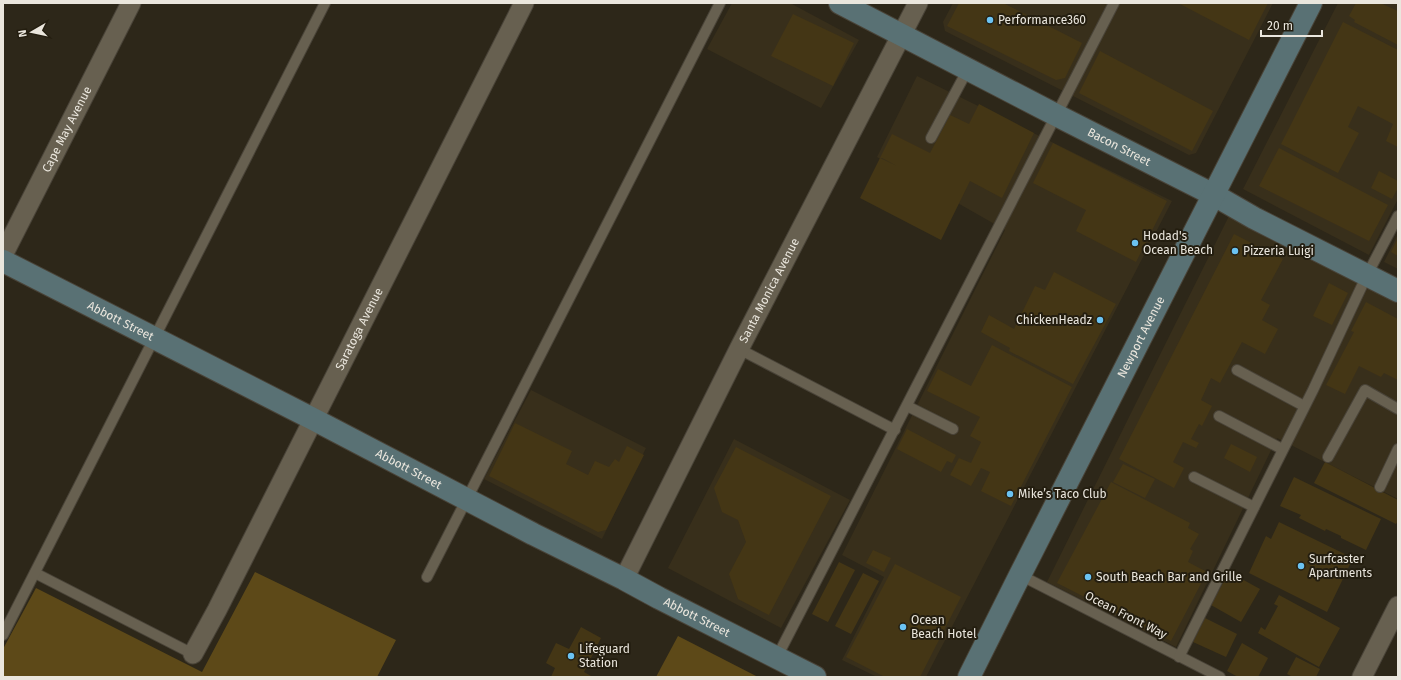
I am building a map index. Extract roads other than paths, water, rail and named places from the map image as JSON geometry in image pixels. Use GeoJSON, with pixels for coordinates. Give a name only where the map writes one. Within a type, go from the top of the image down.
{"type":"FeatureCollection","features":[{"type":"Feature","properties":{"kind":"street","name":"Cape May Avenue"},"geometry":{"type":"LineString","coordinates":[[3,254],[131,3]]}},
{"type":"Feature","properties":{"kind":"street","name":"Saratoga Avenue"},"geometry":{"type":"LineString","coordinates":[[193,654],[217,610],[524,3]]}},
{"type":"Feature","properties":{"kind":"street","name":"Bacon Street"},"geometry":{"type":"LineString","coordinates":[[840,3],[1398,291]]}},
{"type":"Feature","properties":{"kind":"street","name":"Santa Monica Avenue"},"geometry":{"type":"LineString","coordinates":[[624,579],[739,349],[918,3]]}},
{"type":"Feature","properties":{"kind":"street","name":"Newport Avenue"},"geometry":{"type":"LineString","coordinates":[[970,674],[1311,3]]}},
{"type":"Feature","properties":{"kind":"street","name":"Abbott Street"},"geometry":{"type":"LineString","coordinates":[[3,261],[313,419],[533,534],[815,677]]}},
{"type":"Feature","properties":{"kind":"street"},"geometry":{"type":"LineString","coordinates":[[1362,677],[1398,606]]}},
{"type":"Feature","properties":{"kind":"lane"},"geometry":{"type":"LineString","coordinates":[[3,635],[325,3]]}},
{"type":"Feature","properties":{"kind":"lane"},"geometry":{"type":"LineString","coordinates":[[427,577],[720,3]]}},
{"type":"Feature","properties":{"kind":"lane"},"geometry":{"type":"LineString","coordinates":[[777,657],[1114,3]]}},
{"type":"Feature","properties":{"kind":"lane"},"geometry":{"type":"LineString","coordinates":[[931,138],[968,69]]}},
{"type":"Feature","properties":{"kind":"lane"},"geometry":{"type":"LineString","coordinates":[[1179,657],[1304,406],[1367,275],[1398,216]]}},
{"type":"Feature","properties":{"kind":"lane"},"geometry":{"type":"LineString","coordinates":[[739,349],[895,430]]}},
{"type":"Feature","properties":{"kind":"lane"},"geometry":{"type":"LineString","coordinates":[[1237,370],[1304,406]]}},
{"type":"Feature","properties":{"kind":"lane"},"geometry":{"type":"LineString","coordinates":[[1328,457],[1365,390],[1398,409]]}},
{"type":"Feature","properties":{"kind":"lane"},"geometry":{"type":"LineString","coordinates":[[907,406],[953,429]]}},
{"type":"Feature","properties":{"kind":"lane"},"geometry":{"type":"LineString","coordinates":[[1219,416],[1282,449]]}},
{"type":"Feature","properties":{"kind":"lane"},"geometry":{"type":"LineString","coordinates":[[1380,487],[1398,449]]}},
{"type":"Feature","properties":{"kind":"lane"},"geometry":{"type":"LineString","coordinates":[[1194,477],[1254,507]]}},
{"type":"Feature","properties":{"kind":"lane"},"geometry":{"type":"LineString","coordinates":[[35,573],[193,654]]}},
{"type":"Feature","properties":{"kind":"lane","name":"Ocean Front Way"},"geometry":{"type":"LineString","coordinates":[[1020,575],[1220,677]]}},
{"type":"Feature","properties":{"kind":"place","name":"Performance360"},"geometry":{"type":"Point","coordinates":[990,20]}},
{"type":"Feature","properties":{"kind":"place","name":"Hodad's Ocean Beach"},"geometry":{"type":"Point","coordinates":[1135,243]}},
{"type":"Feature","properties":{"kind":"place","name":"Pizzeria Luigi"},"geometry":{"type":"Point","coordinates":[1235,251]}},
{"type":"Feature","properties":{"kind":"place","name":"ChickenHeadz"},"geometry":{"type":"Point","coordinates":[1100,320]}},
{"type":"Feature","properties":{"kind":"place","name":"Mike’s Taco Club"},"geometry":{"type":"Point","coordinates":[1010,494]}},
{"type":"Feature","properties":{"kind":"place","name":"Surfcaster Apartments"},"geometry":{"type":"Point","coordinates":[1301,566]}},
{"type":"Feature","properties":{"kind":"place","name":"South Beach Bar and Grille"},"geometry":{"type":"Point","coordinates":[1088,577]}},
{"type":"Feature","properties":{"kind":"place","name":"Ocean Beach Hotel"},"geometry":{"type":"Point","coordinates":[903,627]}},
{"type":"Feature","properties":{"kind":"place","name":"Lifeguard Station"},"geometry":{"type":"Point","coordinates":[571,656]}}]}
